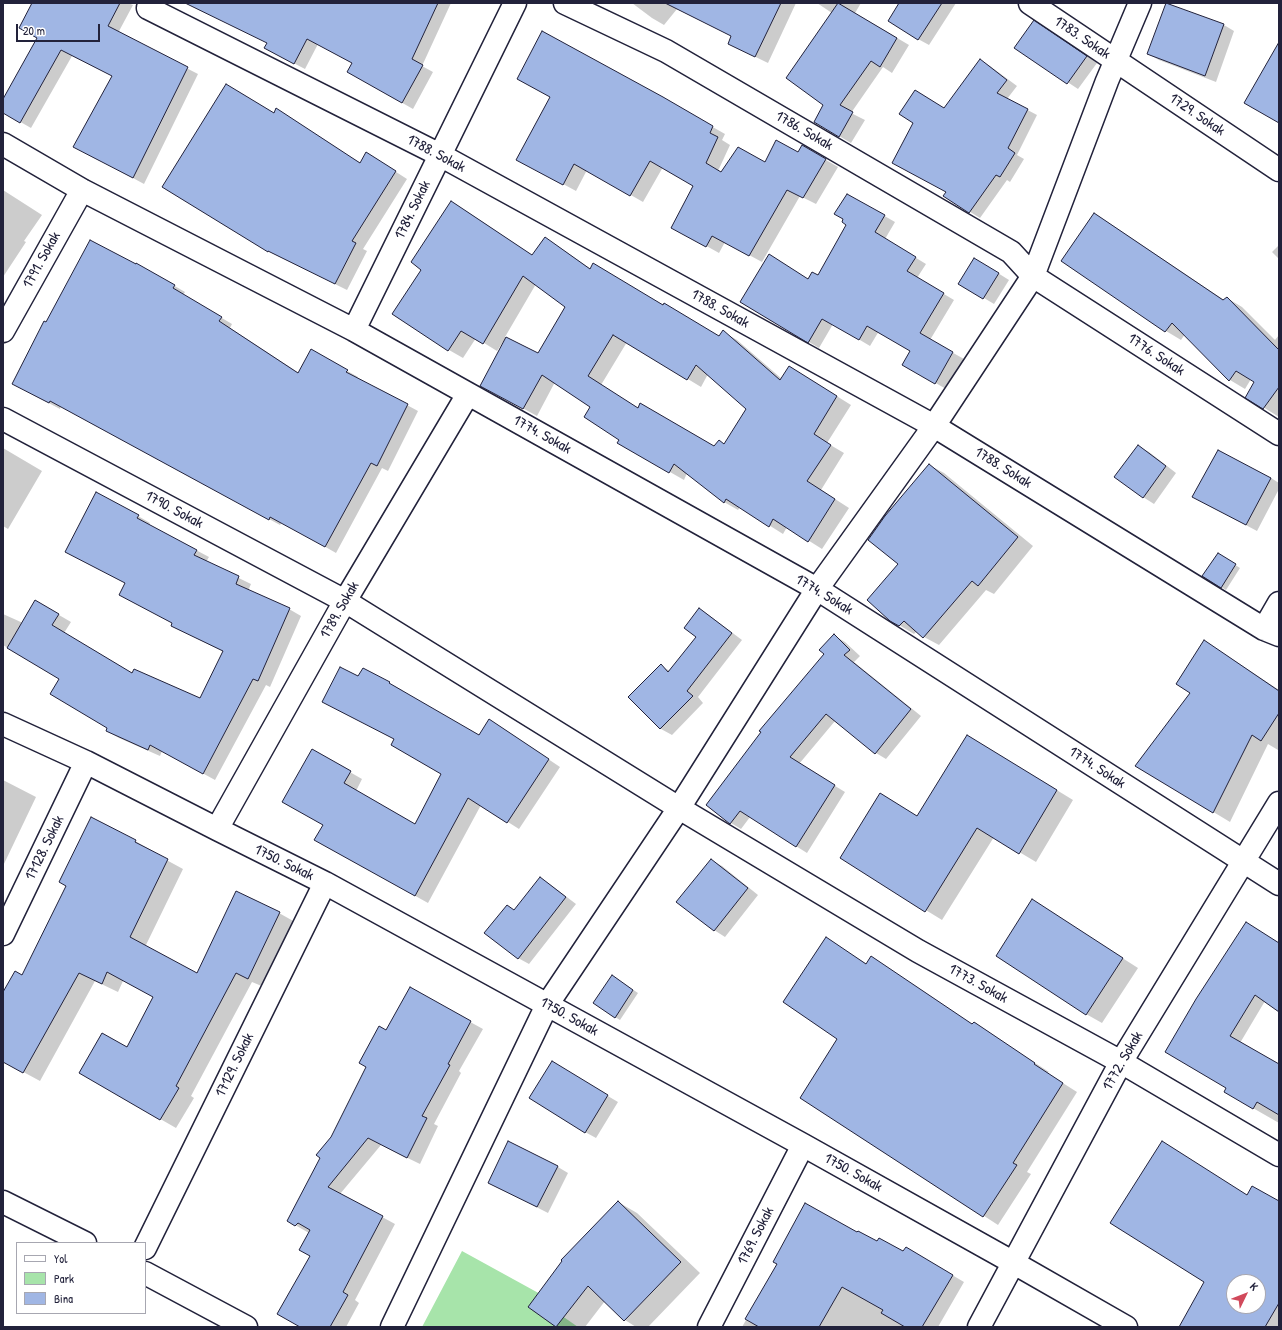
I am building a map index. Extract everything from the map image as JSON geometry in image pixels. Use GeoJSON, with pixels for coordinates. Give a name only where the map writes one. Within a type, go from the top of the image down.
{"type":"FeatureCollection","features":[{"type":"Feature","properties":{"kind":"street","name":"1784. Sokak"},"geometry":{"type":"LineString","coordinates":[[354,330],[515,3]]}},
{"type":"Feature","properties":{"kind":"street","name":"1786. Sokak"},"geometry":{"type":"LineString","coordinates":[[565,3],[666,51],[1011,252],[1033,276]]}},
{"type":"Feature","properties":{"kind":"street","name":"1783. Sokak"},"geometry":{"type":"LineString","coordinates":[[1030,3],[1115,60]]}},
{"type":"Feature","properties":{"kind":"street"},"geometry":{"type":"LineString","coordinates":[[392,1327],[547,1005],[679,808],[817,589],[934,426],[1033,276],[1115,60],[1140,3]]}},
{"type":"Feature","properties":{"kind":"street","name":"1788. Sokak"},"geometry":{"type":"LineString","coordinates":[[149,6],[440,155],[934,426],[1272,632]]}},
{"type":"Feature","properties":{"kind":"street","name":"1729. Sokak"},"geometry":{"type":"LineString","coordinates":[[1115,60],[1279,170]]}},
{"type":"Feature","properties":{"kind":"street","name":"1774. Sokak"},"geometry":{"type":"LineString","coordinates":[[3,144],[82,190],[354,330],[817,589],[1279,884]]}},
{"type":"Feature","properties":{"kind":"street","name":"1791. Sokak"},"geometry":{"type":"LineString","coordinates":[[3,331],[82,190]]}},
{"type":"Feature","properties":{"kind":"street","name":"1776. Sokak"},"geometry":{"type":"LineString","coordinates":[[1033,276],[1279,434]]}},
{"type":"Feature","properties":{"kind":"street","name":"1789. Sokak"},"geometry":{"type":"LineString","coordinates":[[217,829],[345,601],[468,394]]}},
{"type":"Feature","properties":{"kind":"street","name":"1790. Sokak"},"geometry":{"type":"LineString","coordinates":[[3,420],[345,601],[679,808]]}},
{"type":"Feature","properties":{"kind":"street"},"geometry":{"type":"LineString","coordinates":[[1272,632],[1279,603]]}},
{"type":"Feature","properties":{"kind":"street","name":"1750. Sokak"},"geometry":{"type":"LineString","coordinates":[[3,724],[86,762],[325,883],[803,1145],[1126,1327]]}},
{"type":"Feature","properties":{"kind":"street","name":"17128. Sokak"},"geometry":{"type":"LineString","coordinates":[[3,934],[86,762]]}},
{"type":"Feature","properties":{"kind":"street","name":"1772. Sokak"},"geometry":{"type":"LineString","coordinates":[[979,1327],[1121,1062],[1242,861],[1279,803]]}},
{"type":"Feature","properties":{"kind":"street","name":"1773. Sokak"},"geometry":{"type":"LineString","coordinates":[[679,808],[918,951],[1121,1062],[1279,1155]]}},
{"type":"Feature","properties":{"kind":"street","name":"17129. Sokak"},"geometry":{"type":"LineString","coordinates":[[146,1246],[325,883]]}},
{"type":"Feature","properties":{"kind":"street","name":"1769. Sokak"},"geometry":{"type":"LineString","coordinates":[[709,1327],[803,1145]]}},
{"type":"Feature","properties":{"kind":"street"},"geometry":{"type":"LineString","coordinates":[[3,1202],[83,1242]]}},
{"type":"Feature","properties":{"kind":"street"},"geometry":{"type":"LineString","coordinates":[[146,1274],[246,1327]]}},
{"type":"Feature","properties":{"kind":"green space"},"geometry":{"type":"Polygon","coordinates":[[[462,1251],[553,1301],[555,1311],[578,1327],[422,1327],[462,1251]]]}},
{"type":"Feature","properties":{"kind":"building"},"geometry":{"type":"Polygon","coordinates":[[[32,3],[120,3],[108,26],[188,67],[133,178],[73,147],[112,76],[61,50],[20,123],[3,113],[3,99],[37,38],[19,28],[32,3]]]}},
{"type":"Feature","properties":{"kind":"building"},"geometry":{"type":"Polygon","coordinates":[[[185,3],[438,3],[412,59],[423,65],[402,103],[347,72],[352,63],[307,39],[294,64],[264,48],[267,43],[185,3]]]}},
{"type":"Feature","properties":{"kind":"building"},"geometry":{"type":"Polygon","coordinates":[[[665,3],[781,3],[755,57],[728,44],[731,36],[665,3]]]}},
{"type":"Feature","properties":{"kind":"building"},"geometry":{"type":"Polygon","coordinates":[[[838,3],[897,38],[880,67],[871,61],[840,105],[853,112],[839,137],[814,122],[823,105],[786,78],[838,3]]]}},
{"type":"Feature","properties":{"kind":"building"},"geometry":{"type":"Polygon","coordinates":[[[899,3],[942,3],[918,40],[888,21],[899,3]]]}},
{"type":"Feature","properties":{"kind":"building"},"geometry":{"type":"Polygon","coordinates":[[[1166,3],[1224,24],[1205,76],[1147,54],[1166,3]]]}},
{"type":"Feature","properties":{"kind":"building"},"geometry":{"type":"Polygon","coordinates":[[[1034,20],[1087,56],[1067,84],[1014,48],[1034,20]]]}},
{"type":"Feature","properties":{"kind":"building"},"geometry":{"type":"Polygon","coordinates":[[[542,31],[713,126],[710,133],[718,137],[706,163],[721,172],[738,147],[765,162],[776,140],[798,152],[802,145],[826,159],[803,198],[787,190],[749,256],[712,236],[706,247],[671,228],[693,186],[650,161],[630,196],[574,164],[563,185],[516,160],[550,97],[517,79],[542,31]]]}},
{"type":"Feature","properties":{"kind":"building"},"geometry":{"type":"Polygon","coordinates":[[[1279,42],[1279,123],[1244,103],[1279,42]]]}},
{"type":"Feature","properties":{"kind":"building"},"geometry":{"type":"Polygon","coordinates":[[[980,59],[1007,80],[997,93],[1028,109],[1008,148],[1015,153],[1000,177],[996,175],[969,213],[943,196],[946,192],[892,163],[913,123],[899,114],[915,90],[944,108],[980,59]]]}},
{"type":"Feature","properties":{"kind":"building"},"geometry":{"type":"Polygon","coordinates":[[[226,84],[274,113],[276,108],[360,163],[366,152],[396,171],[352,241],[356,243],[335,284],[268,252],[162,187],[226,84]]]}},
{"type":"Feature","properties":{"kind":"building"},"geometry":{"type":"Polygon","coordinates":[[[847,194],[885,215],[875,232],[916,257],[907,271],[944,293],[920,333],[953,352],[935,384],[902,365],[910,351],[867,326],[859,340],[822,319],[808,343],[740,302],[769,254],[808,279],[812,272],[818,275],[846,225],[842,222],[843,219],[834,214],[847,194]]]}},
{"type":"Feature","properties":{"kind":"building"},"geometry":{"type":"Polygon","coordinates":[[[451,201],[532,255],[545,237],[590,269],[593,263],[663,305],[664,303],[719,336],[723,330],[780,380],[789,366],[837,396],[814,434],[831,445],[807,481],[835,499],[808,542],[773,519],[769,527],[726,499],[724,503],[674,464],[669,473],[617,443],[619,440],[584,417],[590,407],[542,375],[523,409],[480,386],[506,337],[538,353],[565,307],[523,276],[483,344],[461,331],[448,351],[392,314],[421,270],[411,262],[451,201]],[[613,335],[588,376],[638,408],[640,403],[714,446],[719,440],[724,444],[746,409],[696,365],[687,380],[613,335]]]}},
{"type":"Feature","properties":{"kind":"building"},"geometry":{"type":"Polygon","coordinates":[[[1094,213],[1223,300],[1227,297],[1279,350],[1279,387],[1263,409],[1245,398],[1254,382],[1236,371],[1229,381],[1172,323],[1165,332],[1061,261],[1094,213]]]}},
{"type":"Feature","properties":{"kind":"building"},"geometry":{"type":"Polygon","coordinates":[[[90,240],[175,285],[173,288],[222,317],[219,321],[298,373],[311,349],[348,370],[346,372],[408,404],[377,466],[371,463],[325,547],[270,517],[269,520],[50,401],[49,403],[12,384],[44,321],[46,322],[90,240]]]}},
{"type":"Feature","properties":{"kind":"building"},"geometry":{"type":"Polygon","coordinates":[[[974,258],[999,273],[983,299],[958,284],[974,258]]]}},
{"type":"Feature","properties":{"kind":"building"},"geometry":{"type":"Polygon","coordinates":[[[1138,445],[1166,466],[1143,498],[1114,477],[1138,445]]]}},
{"type":"Feature","properties":{"kind":"building"},"geometry":{"type":"Polygon","coordinates":[[[1218,450],[1271,478],[1246,525],[1192,497],[1218,450]]]}},
{"type":"Feature","properties":{"kind":"building"},"geometry":{"type":"Polygon","coordinates":[[[929,464],[1018,537],[978,586],[972,581],[923,638],[904,621],[899,626],[890,621],[867,600],[898,564],[868,540],[885,516],[929,464]]]}},
{"type":"Feature","properties":{"kind":"building"},"geometry":{"type":"Polygon","coordinates":[[[96,492],[139,515],[137,518],[197,550],[194,555],[239,576],[236,584],[290,608],[258,681],[253,679],[203,774],[150,745],[148,750],[106,731],[107,728],[50,694],[59,679],[7,648],[35,600],[59,614],[52,625],[132,673],[134,669],[200,698],[223,651],[171,626],[172,623],[119,595],[125,583],[65,552],[96,492]]]}},
{"type":"Feature","properties":{"kind":"building"},"geometry":{"type":"Polygon","coordinates":[[[1218,553],[1236,564],[1221,588],[1202,576],[1218,553]]]}},
{"type":"Feature","properties":{"kind":"building"},"geometry":{"type":"Polygon","coordinates":[[[699,608],[732,633],[687,691],[693,696],[660,729],[628,697],[661,664],[668,672],[696,637],[684,628],[699,608]]]}},
{"type":"Feature","properties":{"kind":"building"},"geometry":{"type":"Polygon","coordinates":[[[834,634],[850,650],[844,655],[911,709],[875,754],[826,714],[790,757],[835,785],[796,847],[740,811],[730,824],[706,805],[761,732],[759,731],[824,654],[819,650],[834,634]]]}},
{"type":"Feature","properties":{"kind":"building"},"geometry":{"type":"Polygon","coordinates":[[[1204,640],[1279,691],[1279,713],[1261,741],[1252,735],[1213,813],[1135,766],[1190,693],[1176,684],[1204,640]]]}},
{"type":"Feature","properties":{"kind":"building"},"geometry":{"type":"Polygon","coordinates":[[[340,667],[358,676],[363,668],[390,682],[389,683],[479,735],[489,719],[549,759],[507,823],[468,798],[415,896],[314,840],[323,825],[282,802],[312,749],[351,771],[344,783],[415,824],[441,774],[391,745],[394,739],[322,702],[340,667]]]}},
{"type":"Feature","properties":{"kind":"building"},"geometry":{"type":"Polygon","coordinates":[[[967,735],[1057,790],[1019,854],[977,828],[925,912],[840,858],[880,793],[917,816],[967,735]]]}},
{"type":"Feature","properties":{"kind":"building"},"geometry":{"type":"Polygon","coordinates":[[[91,817],[136,840],[135,842],[168,859],[130,937],[197,973],[236,891],[280,912],[248,979],[236,973],[176,1086],[179,1088],[160,1120],[79,1073],[102,1033],[127,1047],[153,997],[107,972],[102,984],[79,973],[23,1073],[3,1062],[3,992],[15,971],[22,975],[66,886],[59,882],[91,817]]]}},
{"type":"Feature","properties":{"kind":"building"},"geometry":{"type":"Polygon","coordinates":[[[711,859],[748,888],[714,931],[676,902],[711,859]]]}},
{"type":"Feature","properties":{"kind":"building"},"geometry":{"type":"Polygon","coordinates":[[[540,877],[566,897],[518,959],[484,933],[507,905],[514,910],[540,877]]]}},
{"type":"Feature","properties":{"kind":"building"},"geometry":{"type":"Polygon","coordinates":[[[1032,899],[1123,958],[1086,1015],[996,956],[1032,899]]]}},
{"type":"Feature","properties":{"kind":"building"},"geometry":{"type":"Polygon","coordinates":[[[1246,922],[1279,943],[1279,1012],[1255,995],[1230,1036],[1279,1064],[1279,1115],[1257,1102],[1253,1109],[1224,1092],[1226,1088],[1165,1052],[1196,999],[1246,922]]]}},
{"type":"Feature","properties":{"kind":"building"},"geometry":{"type":"Polygon","coordinates":[[[826,937],[866,964],[871,956],[972,1024],[974,1022],[1063,1083],[1013,1163],[1017,1165],[983,1217],[800,1098],[837,1039],[783,1002],[826,937]]]}},
{"type":"Feature","properties":{"kind":"building"},"geometry":{"type":"Polygon","coordinates":[[[612,975],[633,990],[615,1018],[593,1003],[612,975]]]}},
{"type":"Feature","properties":{"kind":"building"},"geometry":{"type":"Polygon","coordinates":[[[410,987],[471,1021],[448,1064],[450,1065],[422,1116],[427,1118],[407,1158],[368,1138],[328,1187],[383,1216],[343,1292],[348,1295],[330,1327],[300,1327],[277,1314],[310,1256],[299,1250],[310,1230],[298,1223],[295,1226],[287,1221],[320,1158],[316,1155],[331,1137],[366,1067],[359,1063],[379,1026],[386,1030],[410,987]]]}},
{"type":"Feature","properties":{"kind":"building"},"geometry":{"type":"Polygon","coordinates":[[[552,1061],[608,1095],[585,1133],[529,1098],[552,1061]]]}},
{"type":"Feature","properties":{"kind":"building"},"geometry":{"type":"Polygon","coordinates":[[[508,1141],[558,1166],[537,1207],[488,1183],[508,1141]]]}},
{"type":"Feature","properties":{"kind":"building"},"geometry":{"type":"Polygon","coordinates":[[[1162,1141],[1247,1195],[1252,1186],[1279,1201],[1279,1303],[1265,1327],[1179,1327],[1204,1282],[1110,1223],[1162,1141]]]}},
{"type":"Feature","properties":{"kind":"building"},"geometry":{"type":"Polygon","coordinates":[[[618,1201],[681,1262],[624,1321],[588,1286],[556,1327],[528,1307],[562,1261],[561,1260],[618,1201]]]}},
{"type":"Feature","properties":{"kind":"building"},"geometry":{"type":"Polygon","coordinates":[[[805,1203],[857,1232],[858,1231],[877,1241],[879,1238],[903,1251],[906,1247],[953,1275],[922,1327],[905,1327],[881,1313],[883,1310],[842,1287],[819,1327],[759,1327],[745,1319],[777,1264],[773,1262],[805,1203]]]}}]}
